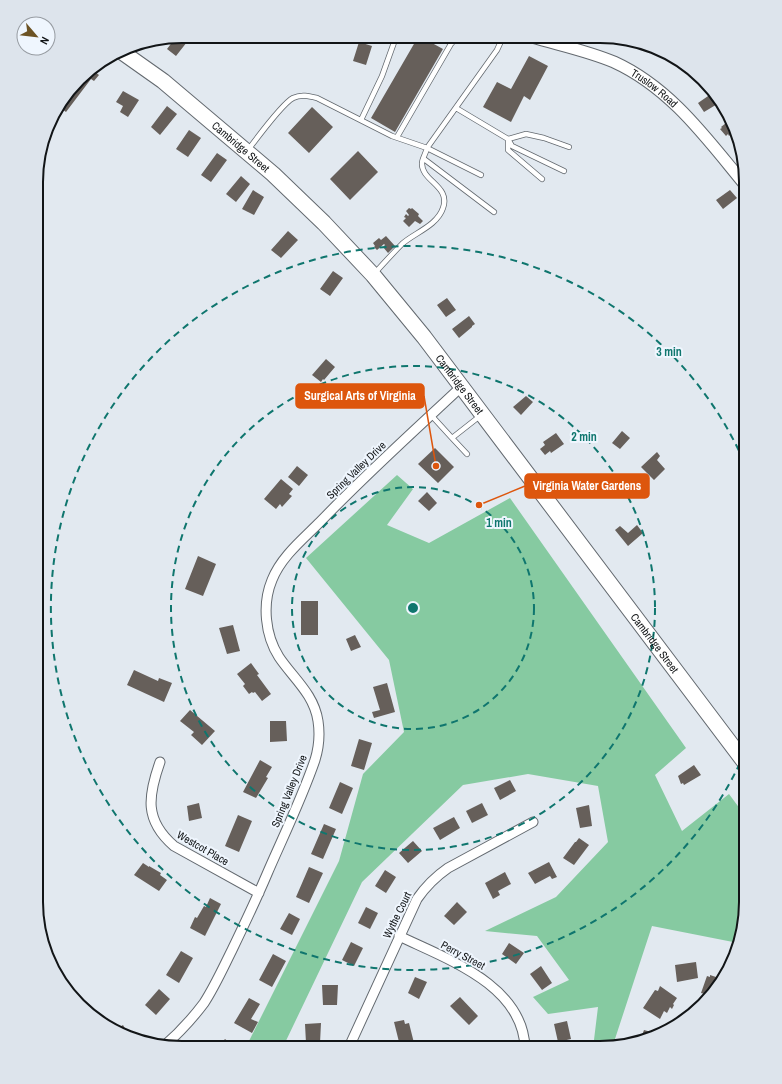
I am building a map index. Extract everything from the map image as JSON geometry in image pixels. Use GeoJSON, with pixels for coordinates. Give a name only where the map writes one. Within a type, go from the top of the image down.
{"type":"FeatureCollection","features":[{"type":"Feature","properties":{"kind":"main road","name":"Cambridge Street"},"geometry":{"type":"LineString","coordinates":[[126,55],[162,81],[273,174],[324,223],[373,275],[424,337],[739,755]]}},
{"type":"Feature","properties":{"kind":"street","name":"Truslow Road"},"geometry":{"type":"LineString","coordinates":[[553,43],[596,55],[614,62],[649,82],[682,111],[739,178]]}},
{"type":"Feature","properties":{"kind":"street","name":"Spring Valley Drive"},"geometry":{"type":"LineString","coordinates":[[170,1040],[188,1022],[216,983],[259,893],[316,759],[319,746],[320,732],[314,705],[308,692],[280,658],[271,640],[267,623],[266,609],[272,581],[286,556],[336,505],[461,386]]}},
{"type":"Feature","properties":{"kind":"street","name":"Westcot Place"},"geometry":{"type":"LineString","coordinates":[[160,762],[154,779],[150,805],[153,819],[165,839],[174,846],[259,893]]}},
{"type":"Feature","properties":{"kind":"street","name":"Wythe Court"},"geometry":{"type":"LineString","coordinates":[[352,1041],[399,936],[417,899],[426,887],[436,876],[448,868],[533,822]]}},
{"type":"Feature","properties":{"kind":"street","name":"Perry Street"},"geometry":{"type":"LineString","coordinates":[[399,936],[467,969],[484,980],[501,994],[509,1003],[516,1016],[522,1029],[525,1041]]}},
{"type":"Feature","properties":{"kind":"lane"},"geometry":{"type":"LineString","coordinates":[[361,120],[382,76],[394,43]]}},
{"type":"Feature","properties":{"kind":"lane"},"geometry":{"type":"LineString","coordinates":[[397,137],[452,43]]}},
{"type":"Feature","properties":{"kind":"lane"},"geometry":{"type":"LineString","coordinates":[[373,275],[403,243],[435,221],[443,209],[444,198],[440,189],[424,172],[422,163],[427,148],[497,50],[500,43]]}},
{"type":"Feature","properties":{"kind":"lane"},"geometry":{"type":"LineString","coordinates":[[246,151],[289,101],[302,96],[310,96],[318,98],[392,136],[427,148],[481,175]]}},
{"type":"Feature","properties":{"kind":"lane"},"geometry":{"type":"LineString","coordinates":[[456,108],[508,139],[512,146],[564,171]]}},
{"type":"Feature","properties":{"kind":"lane"},"geometry":{"type":"LineString","coordinates":[[508,139],[526,134],[544,138],[569,147]]}},
{"type":"Feature","properties":{"kind":"lane"},"geometry":{"type":"LineString","coordinates":[[508,139],[508,150],[542,179]]}},
{"type":"Feature","properties":{"kind":"lane"},"geometry":{"type":"LineString","coordinates":[[424,159],[494,212]]}},
{"type":"Feature","properties":{"kind":"lane"},"geometry":{"type":"LineString","coordinates":[[431,415],[467,454]]}},
{"type":"Feature","properties":{"kind":"lane"},"geometry":{"type":"LineString","coordinates":[[452,438],[482,415]]}},
{"type":"Feature","properties":{"kind":"green space"},"geometry":{"type":"Polygon","coordinates":[[[397,475],[413,489],[387,525],[429,543],[510,498],[686,748],[655,775],[682,831],[729,794],[739,808],[739,911],[733,942],[652,926],[615,1040],[594,1041],[598,1007],[548,1014],[533,997],[569,980],[537,936],[485,931],[556,897],[608,842],[598,786],[528,774],[463,785],[362,882],[286,1041],[249,1041],[339,861],[363,774],[404,732],[389,660],[306,558],[397,475]]]}},
{"type":"Feature","properties":{"kind":"building"},"geometry":{"type":"Polygon","coordinates":[[[186,43],[176,56],[167,49],[171,44],[186,43]]]}},
{"type":"Feature","properties":{"kind":"building"},"geometry":{"type":"Polygon","coordinates":[[[359,43],[372,46],[366,65],[353,61],[359,43]]]}},
{"type":"Feature","properties":{"kind":"building"},"geometry":{"type":"Polygon","coordinates":[[[415,43],[432,43],[443,49],[395,132],[371,118],[415,43]]]}},
{"type":"Feature","properties":{"kind":"building"},"geometry":{"type":"Polygon","coordinates":[[[529,56],[548,66],[530,100],[524,96],[511,122],[483,107],[497,82],[511,89],[529,56]]]}},
{"type":"Feature","properties":{"kind":"building"},"geometry":{"type":"Polygon","coordinates":[[[96,73],[99,75],[94,81],[91,79],[66,112],[63,110],[66,105],[78,90],[96,73]]]}},
{"type":"Feature","properties":{"kind":"building"},"geometry":{"type":"Polygon","coordinates":[[[123,91],[139,100],[128,117],[120,112],[123,106],[116,102],[123,91]]]}},
{"type":"Feature","properties":{"kind":"building"},"geometry":{"type":"Polygon","coordinates":[[[709,96],[716,105],[704,112],[698,103],[709,96]]]}},
{"type":"Feature","properties":{"kind":"building"},"geometry":{"type":"Polygon","coordinates":[[[167,106],[177,114],[160,135],[151,127],[167,106]]]}},
{"type":"Feature","properties":{"kind":"building"},"geometry":{"type":"Polygon","coordinates":[[[312,107],[333,127],[309,153],[288,133],[312,107]]]}},
{"type":"Feature","properties":{"kind":"building"},"geometry":{"type":"Polygon","coordinates":[[[726,123],[731,134],[726,136],[720,129],[722,128],[721,127],[726,123]]]}},
{"type":"Feature","properties":{"kind":"building"},"geometry":{"type":"Polygon","coordinates":[[[189,130],[201,138],[188,157],[176,149],[189,130]]]}},
{"type":"Feature","properties":{"kind":"building"},"geometry":{"type":"Polygon","coordinates":[[[358,151],[378,172],[350,200],[330,179],[358,151]]]}},
{"type":"Feature","properties":{"kind":"building"},"geometry":{"type":"Polygon","coordinates":[[[217,153],[227,160],[211,182],[201,175],[217,153]]]}},
{"type":"Feature","properties":{"kind":"building"},"geometry":{"type":"Polygon","coordinates":[[[241,176],[250,184],[236,202],[226,194],[241,176]]]}},
{"type":"Feature","properties":{"kind":"building"},"geometry":{"type":"Polygon","coordinates":[[[253,190],[264,197],[254,215],[242,209],[253,190]]]}},
{"type":"Feature","properties":{"kind":"building"},"geometry":{"type":"Polygon","coordinates":[[[730,190],[737,198],[723,209],[716,200],[730,190]]]}},
{"type":"Feature","properties":{"kind":"building"},"geometry":{"type":"Polygon","coordinates":[[[409,208],[412,208],[419,214],[418,216],[423,221],[420,224],[415,221],[409,227],[403,221],[406,218],[404,217],[406,214],[408,216],[409,215],[406,211],[409,208]]]}},
{"type":"Feature","properties":{"kind":"building"},"geometry":{"type":"Polygon","coordinates":[[[288,231],[298,240],[281,258],[271,250],[288,231]]]}},
{"type":"Feature","properties":{"kind":"building"},"geometry":{"type":"Polygon","coordinates":[[[386,236],[395,246],[388,253],[383,247],[385,245],[384,244],[377,250],[373,243],[379,238],[381,240],[386,236]]]}},
{"type":"Feature","properties":{"kind":"building"},"geometry":{"type":"Polygon","coordinates":[[[333,271],[343,278],[330,296],[320,289],[333,271]]]}},
{"type":"Feature","properties":{"kind":"building"},"geometry":{"type":"Polygon","coordinates":[[[447,298],[456,310],[446,317],[437,305],[447,298]]]}},
{"type":"Feature","properties":{"kind":"building"},"geometry":{"type":"Polygon","coordinates":[[[469,316],[475,324],[459,338],[452,329],[469,316]]]}},
{"type":"Feature","properties":{"kind":"building"},"geometry":{"type":"Polygon","coordinates":[[[326,359],[335,367],[321,382],[312,375],[326,359]]]}},
{"type":"Feature","properties":{"kind":"building"},"geometry":{"type":"Polygon","coordinates":[[[526,396],[533,402],[521,415],[513,407],[526,396]]]}},
{"type":"Feature","properties":{"kind":"building"},"geometry":{"type":"Polygon","coordinates":[[[622,431],[630,438],[620,449],[612,443],[622,431]]]}},
{"type":"Feature","properties":{"kind":"building"},"geometry":{"type":"Polygon","coordinates":[[[556,433],[564,444],[551,453],[550,451],[545,455],[540,449],[545,445],[543,442],[556,433]]]}},
{"type":"Feature","properties":{"kind":"building"},"geometry":{"type":"Polygon","coordinates":[[[435,448],[454,467],[438,483],[418,464],[435,448]]]}},
{"type":"Feature","properties":{"kind":"building"},"geometry":{"type":"Polygon","coordinates":[[[657,452],[660,456],[657,460],[665,469],[654,480],[641,467],[657,452]]]}},
{"type":"Feature","properties":{"kind":"building"},"geometry":{"type":"Polygon","coordinates":[[[297,466],[308,475],[299,486],[288,477],[297,466]]]}},
{"type":"Feature","properties":{"kind":"building"},"geometry":{"type":"Polygon","coordinates":[[[281,479],[293,489],[289,494],[292,496],[282,507],[280,504],[276,509],[264,499],[281,479]]]}},
{"type":"Feature","properties":{"kind":"building"},"geometry":{"type":"Polygon","coordinates":[[[427,492],[437,503],[429,511],[418,501],[427,492]]]}},
{"type":"Feature","properties":{"kind":"building"},"geometry":{"type":"Polygon","coordinates":[[[637,525],[643,533],[628,546],[615,530],[620,526],[628,533],[637,525]]]}},
{"type":"Feature","properties":{"kind":"building"},"geometry":{"type":"Polygon","coordinates":[[[198,556],[216,564],[203,596],[185,589],[198,556]]]}},
{"type":"Feature","properties":{"kind":"building"},"geometry":{"type":"Polygon","coordinates":[[[301,601],[318,601],[318,635],[301,635],[301,601]]]}},
{"type":"Feature","properties":{"kind":"building"},"geometry":{"type":"Polygon","coordinates":[[[233,625],[240,651],[227,654],[219,628],[233,625]]]}},
{"type":"Feature","properties":{"kind":"building"},"geometry":{"type":"Polygon","coordinates":[[[355,635],[361,647],[351,651],[346,639],[355,635]]]}},
{"type":"Feature","properties":{"kind":"building"},"geometry":{"type":"Polygon","coordinates":[[[251,663],[259,674],[257,675],[271,694],[262,701],[255,692],[249,694],[243,686],[245,684],[237,674],[251,663]]]}},
{"type":"Feature","properties":{"kind":"building"},"geometry":{"type":"Polygon","coordinates":[[[134,670],[158,681],[159,678],[172,683],[164,702],[127,685],[134,670]]]}},
{"type":"Feature","properties":{"kind":"building"},"geometry":{"type":"Polygon","coordinates":[[[387,683],[395,712],[374,718],[372,712],[380,710],[373,687],[387,683]]]}},
{"type":"Feature","properties":{"kind":"building"},"geometry":{"type":"Polygon","coordinates":[[[190,710],[215,731],[202,745],[191,735],[194,732],[180,721],[190,710]]]}},
{"type":"Feature","properties":{"kind":"building"},"geometry":{"type":"Polygon","coordinates":[[[270,721],[286,721],[287,741],[270,742],[270,721]]]}},
{"type":"Feature","properties":{"kind":"building"},"geometry":{"type":"Polygon","coordinates":[[[359,739],[372,743],[364,770],[351,766],[359,739]]]}},
{"type":"Feature","properties":{"kind":"building"},"geometry":{"type":"Polygon","coordinates":[[[260,760],[272,767],[266,777],[268,778],[256,798],[243,792],[260,760]]]}},
{"type":"Feature","properties":{"kind":"building"},"geometry":{"type":"Polygon","coordinates":[[[694,765],[701,775],[684,785],[683,783],[681,784],[678,776],[694,765]]]}},
{"type":"Feature","properties":{"kind":"building"},"geometry":{"type":"Polygon","coordinates":[[[510,780],[516,791],[500,800],[494,788],[510,780]]]}},
{"type":"Feature","properties":{"kind":"building"},"geometry":{"type":"Polygon","coordinates":[[[340,782],[353,788],[342,814],[329,808],[340,782]]]}},
{"type":"Feature","properties":{"kind":"building"},"geometry":{"type":"Polygon","coordinates":[[[199,803],[202,818],[189,821],[187,806],[199,803]]]}},
{"type":"Feature","properties":{"kind":"building"},"geometry":{"type":"Polygon","coordinates":[[[482,803],[488,815],[472,823],[466,811],[482,803]]]}},
{"type":"Feature","properties":{"kind":"building"},"geometry":{"type":"Polygon","coordinates":[[[589,805],[592,826],[580,828],[576,808],[589,805]]]}},
{"type":"Feature","properties":{"kind":"building"},"geometry":{"type":"Polygon","coordinates":[[[238,815],[252,821],[239,852],[225,846],[238,815]]]}},
{"type":"Feature","properties":{"kind":"building"},"geometry":{"type":"Polygon","coordinates":[[[454,817],[460,828],[440,840],[433,828],[454,817]]]}},
{"type":"Feature","properties":{"kind":"building"},"geometry":{"type":"Polygon","coordinates":[[[324,824],[336,829],[323,859],[311,854],[324,824]]]}},
{"type":"Feature","properties":{"kind":"building"},"geometry":{"type":"Polygon","coordinates":[[[579,838],[589,845],[574,865],[563,858],[579,838]]]}},
{"type":"Feature","properties":{"kind":"building"},"geometry":{"type":"Polygon","coordinates":[[[413,841],[422,851],[408,863],[399,853],[413,841]]]}},
{"type":"Feature","properties":{"kind":"building"},"geometry":{"type":"Polygon","coordinates":[[[549,862],[557,877],[552,879],[550,876],[535,884],[528,873],[549,862]]]}},
{"type":"Feature","properties":{"kind":"building"},"geometry":{"type":"Polygon","coordinates":[[[143,863],[161,873],[160,875],[167,880],[159,891],[134,875],[143,863]]]}},
{"type":"Feature","properties":{"kind":"building"},"geometry":{"type":"Polygon","coordinates":[[[309,867],[323,873],[309,903],[296,897],[309,867]]]}},
{"type":"Feature","properties":{"kind":"building"},"geometry":{"type":"Polygon","coordinates":[[[385,870],[396,877],[386,893],[375,886],[385,870]]]}},
{"type":"Feature","properties":{"kind":"building"},"geometry":{"type":"Polygon","coordinates":[[[505,872],[511,884],[498,891],[500,895],[493,899],[485,883],[505,872]]]}},
{"type":"Feature","properties":{"kind":"building"},"geometry":{"type":"Polygon","coordinates":[[[210,898],[221,904],[205,936],[190,928],[195,917],[197,918],[204,906],[206,907],[210,898]]]}},
{"type":"Feature","properties":{"kind":"building"},"geometry":{"type":"Polygon","coordinates":[[[457,902],[467,912],[454,925],[444,916],[457,902]]]}},
{"type":"Feature","properties":{"kind":"building"},"geometry":{"type":"Polygon","coordinates":[[[366,907],[378,913],[370,929],[358,923],[366,907]]]}},
{"type":"Feature","properties":{"kind":"building"},"geometry":{"type":"Polygon","coordinates":[[[289,913],[300,919],[292,935],[280,929],[289,913]]]}},
{"type":"Feature","properties":{"kind":"building"},"geometry":{"type":"Polygon","coordinates":[[[351,942],[363,948],[354,966],[342,960],[351,942]]]}},
{"type":"Feature","properties":{"kind":"building"},"geometry":{"type":"Polygon","coordinates":[[[509,943],[524,953],[516,964],[502,954],[509,943]]]}},
{"type":"Feature","properties":{"kind":"building"},"geometry":{"type":"Polygon","coordinates":[[[181,951],[193,958],[179,983],[166,975],[181,951]]]}},
{"type":"Feature","properties":{"kind":"building"},"geometry":{"type":"Polygon","coordinates":[[[273,954],[286,961],[272,987],[259,980],[273,954]]]}},
{"type":"Feature","properties":{"kind":"building"},"geometry":{"type":"Polygon","coordinates":[[[696,962],[698,978],[677,982],[675,965],[696,962]]]}},
{"type":"Feature","properties":{"kind":"building"},"geometry":{"type":"Polygon","coordinates":[[[541,966],[552,983],[542,990],[530,974],[541,966]]]}},
{"type":"Feature","properties":{"kind":"building"},"geometry":{"type":"Polygon","coordinates":[[[710,975],[717,977],[704,994],[701,993],[707,976],[710,977],[710,975]]]}},
{"type":"Feature","properties":{"kind":"building"},"geometry":{"type":"Polygon","coordinates":[[[415,977],[427,982],[419,999],[408,993],[415,977]]]}},
{"type":"Feature","properties":{"kind":"building"},"geometry":{"type":"Polygon","coordinates":[[[322,985],[338,985],[337,1005],[323,1005],[322,985]]]}},
{"type":"Feature","properties":{"kind":"building"},"geometry":{"type":"Polygon","coordinates":[[[660,986],[677,998],[672,1009],[670,1007],[667,1013],[664,1011],[660,1019],[643,1008],[655,990],[658,991],[660,986]]]}},
{"type":"Feature","properties":{"kind":"building"},"geometry":{"type":"Polygon","coordinates":[[[159,989],[170,999],[156,1015],[145,1005],[159,989]]]}},
{"type":"Feature","properties":{"kind":"building"},"geometry":{"type":"Polygon","coordinates":[[[460,997],[478,1016],[469,1025],[450,1006],[460,997]]]}},
{"type":"Feature","properties":{"kind":"building"},"geometry":{"type":"Polygon","coordinates":[[[249,998],[260,1004],[251,1019],[258,1022],[252,1033],[234,1023],[249,998]]]}},
{"type":"Feature","properties":{"kind":"building"},"geometry":{"type":"Polygon","coordinates":[[[404,1020],[405,1024],[409,1023],[414,1041],[399,1041],[394,1022],[404,1020]]]}},
{"type":"Feature","properties":{"kind":"building"},"geometry":{"type":"Polygon","coordinates":[[[567,1021],[571,1039],[558,1041],[554,1024],[567,1021]]]}},
{"type":"Feature","properties":{"kind":"building"},"geometry":{"type":"Polygon","coordinates":[[[321,1023],[320,1041],[306,1041],[305,1024],[321,1023]]]}},
{"type":"Feature","properties":{"kind":"building"},"geometry":{"type":"Polygon","coordinates":[[[644,1030],[650,1032],[645,1034],[642,1035],[644,1030]]]}},
{"type":"Feature","properties":{"kind":"place","name":"Surgical Arts of Virginia"},"geometry":{"type":"Point","coordinates":[436,466]}},
{"type":"Feature","properties":{"kind":"place","name":"Virginia Water Gardens"},"geometry":{"type":"Point","coordinates":[479,505]}}]}
